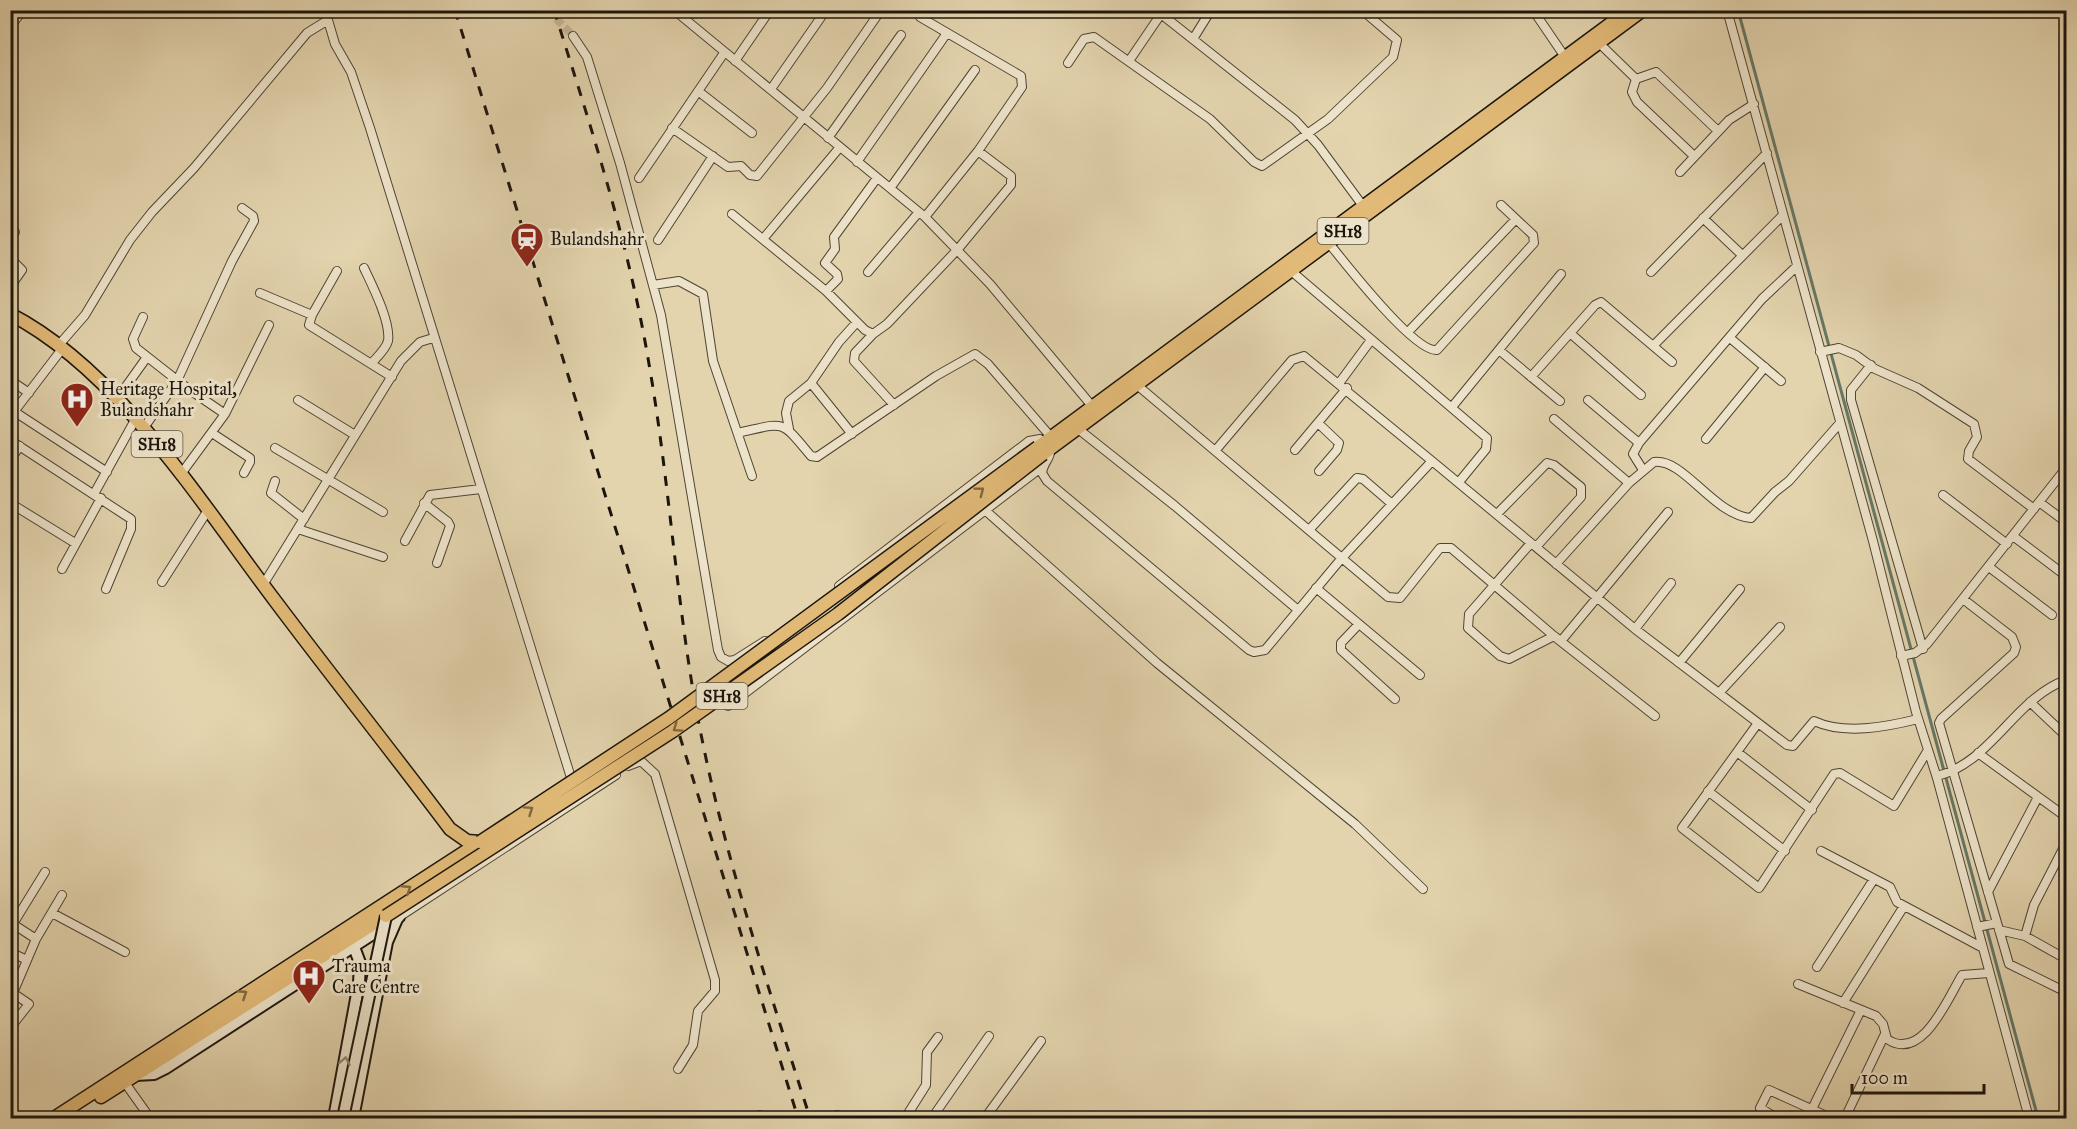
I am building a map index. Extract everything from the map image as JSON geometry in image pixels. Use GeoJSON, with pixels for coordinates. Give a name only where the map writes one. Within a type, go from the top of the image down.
{"type":"FeatureCollection","features":[{"type":"Feature","properties":{"kind":"main road","name":"SH18"},"geometry":{"type":"LineString","coordinates":[[386,916],[673,731],[838,614],[1092,406],[1629,10]]}},
{"type":"Feature","properties":{"kind":"main road","name":"SH18"},"geometry":{"type":"LineString","coordinates":[[10,314],[60,348],[117,399],[181,474],[450,829],[466,841],[480,842],[669,718],[1045,446],[1077,429],[1643,10]]}},
{"type":"Feature","properties":{"kind":"main road"},"geometry":{"type":"LineString","coordinates":[[68,1119],[126,1077],[480,842]]}},
{"type":"Feature","properties":{"kind":"main road"},"geometry":{"type":"LineString","coordinates":[[54,1119],[386,916]]}},
{"type":"Feature","properties":{"kind":"street"},"geometry":{"type":"LineString","coordinates":[[10,27],[22,10]]}},
{"type":"Feature","properties":{"kind":"street"},"geometry":{"type":"LineString","coordinates":[[325,10],[339,52],[351,72],[370,128],[433,338],[572,781]]}},
{"type":"Feature","properties":{"kind":"street"},"geometry":{"type":"LineString","coordinates":[[674,10],[922,214],[957,249],[1056,360],[1092,406]]}},
{"type":"Feature","properties":{"kind":"street"},"geometry":{"type":"LineString","coordinates":[[735,61],[770,10]]}},
{"type":"Feature","properties":{"kind":"street"},"geometry":{"type":"LineString","coordinates":[[771,89],[826,10]]}},
{"type":"Feature","properties":{"kind":"street"},"geometry":{"type":"LineString","coordinates":[[672,128],[728,167],[741,166],[750,175],[757,176],[881,10]]}},
{"type":"Feature","properties":{"kind":"street"},"geometry":{"type":"LineString","coordinates":[[1193,39],[1211,10]]}},
{"type":"Feature","properties":{"kind":"street"},"geometry":{"type":"LineString","coordinates":[[1068,63],[1084,39],[1090,36],[1210,119],[1258,165],[1266,164],[1309,135],[1393,57],[1397,49],[1397,40],[1392,33],[1362,10]]}},
{"type":"Feature","properties":{"kind":"street"},"geometry":{"type":"LineString","coordinates":[[1435,10],[1443,10]]}},
{"type":"Feature","properties":{"kind":"street"},"geometry":{"type":"LineString","coordinates":[[1533,10],[1565,57]]}},
{"type":"Feature","properties":{"kind":"street"},"geometry":{"type":"LineString","coordinates":[[1726,10],[1754,104],[1796,267],[1822,351],[1840,423],[1912,653]]}},
{"type":"Feature","properties":{"kind":"street"},"geometry":{"type":"LineString","coordinates":[[1128,62],[1158,12],[1279,104],[1309,135],[1363,206]]}},
{"type":"Feature","properties":{"kind":"street"},"geometry":{"type":"LineString","coordinates":[[868,272],[978,152],[1022,87],[1021,76],[920,16]]}},
{"type":"Feature","properties":{"kind":"street"},"geometry":{"type":"LineString","coordinates":[[107,472],[13,415],[85,315],[130,240],[152,212],[194,168],[307,33],[328,20]]}},
{"type":"Feature","properties":{"kind":"street"},"geometry":{"type":"LineString","coordinates":[[857,162],[947,33]]}},
{"type":"Feature","properties":{"kind":"street"},"geometry":{"type":"LineString","coordinates":[[828,138],[901,35]]}},
{"type":"Feature","properties":{"kind":"street"},"geometry":{"type":"LineString","coordinates":[[573,36],[587,57],[620,163],[653,285],[678,406],[721,657],[728,661],[735,660],[773,636],[1029,441],[1040,439],[1045,446]]}},
{"type":"Feature","properties":{"kind":"street"},"geometry":{"type":"LineString","coordinates":[[1599,43],[1636,79]]}},
{"type":"Feature","properties":{"kind":"street"},"geometry":{"type":"LineString","coordinates":[[639,178],[724,53]]}},
{"type":"Feature","properties":{"kind":"street"},"geometry":{"type":"LineString","coordinates":[[891,187],[975,70]]}},
{"type":"Feature","properties":{"kind":"street"},"geometry":{"type":"LineString","coordinates":[[1636,79],[1656,72],[1718,131]]}},
{"type":"Feature","properties":{"kind":"street"},"geometry":{"type":"LineString","coordinates":[[1636,79],[1632,92],[1637,102],[1694,156]]}},
{"type":"Feature","properties":{"kind":"street"},"geometry":{"type":"LineString","coordinates":[[698,91],[752,133]]}},
{"type":"Feature","properties":{"kind":"street"},"geometry":{"type":"LineString","coordinates":[[1680,172],[1739,111],[1754,104]]}},
{"type":"Feature","properties":{"kind":"street"},"geometry":{"type":"LineString","coordinates":[[764,239],[840,147]]}},
{"type":"Feature","properties":{"kind":"street"},"geometry":{"type":"LineString","coordinates":[[894,405],[854,361],[855,353],[873,334],[887,324],[957,249],[991,211],[1012,181],[1011,176],[978,152]]}},
{"type":"Feature","properties":{"kind":"street"},"geometry":{"type":"LineString","coordinates":[[1651,272],[1767,153]]}},
{"type":"Feature","properties":{"kind":"street"},"geometry":{"type":"LineString","coordinates":[[658,240],[713,156]]}},
{"type":"Feature","properties":{"kind":"street"},"geometry":{"type":"LineString","coordinates":[[826,291],[838,279],[837,274],[825,263],[835,249],[834,237],[877,177]]}},
{"type":"Feature","properties":{"kind":"street"},"geometry":{"type":"LineString","coordinates":[[1328,242],[1388,313],[1432,350],[1440,347],[1532,247],[1533,235],[1501,205]]}},
{"type":"Feature","properties":{"kind":"street"},"geometry":{"type":"LineString","coordinates":[[62,569],[98,496],[107,472],[139,424],[177,381],[232,261],[254,221],[253,216],[242,208]]}},
{"type":"Feature","properties":{"kind":"street"},"geometry":{"type":"LineString","coordinates":[[732,214],[826,291],[857,322],[873,334]]}},
{"type":"Feature","properties":{"kind":"street"},"geometry":{"type":"LineString","coordinates":[[1653,346],[1782,215]]}},
{"type":"Feature","properties":{"kind":"street"},"geometry":{"type":"LineString","coordinates":[[1703,218],[1742,255]]}},
{"type":"Feature","properties":{"kind":"street"},"geometry":{"type":"LineString","coordinates":[[1408,332],[1516,219]]}},
{"type":"Feature","properties":{"kind":"street"},"geometry":{"type":"LineString","coordinates":[[10,258],[22,270],[10,287]]}},
{"type":"Feature","properties":{"kind":"street"},"geometry":{"type":"LineString","coordinates":[[1643,470],[1633,454],[1639,443],[1775,284],[1796,267]]}},
{"type":"Feature","properties":{"kind":"street"},"geometry":{"type":"LineString","coordinates":[[364,268],[381,309],[388,334],[385,348],[371,364]]}},
{"type":"Feature","properties":{"kind":"street"},"geometry":{"type":"LineString","coordinates":[[1290,270],[1484,434],[1488,443],[1459,482]]}},
{"type":"Feature","properties":{"kind":"street"},"geometry":{"type":"LineString","coordinates":[[337,271],[312,315],[309,322],[312,328],[392,377]]}},
{"type":"Feature","properties":{"kind":"street"},"geometry":{"type":"LineString","coordinates":[[1452,407],[1561,274]]}},
{"type":"Feature","properties":{"kind":"street"},"geometry":{"type":"LineString","coordinates":[[653,285],[679,281],[703,294],[713,361],[752,476]]}},
{"type":"Feature","properties":{"kind":"street"},"geometry":{"type":"LineString","coordinates":[[260,293],[312,315]]}},
{"type":"Feature","properties":{"kind":"street"},"geometry":{"type":"LineString","coordinates":[[1531,377],[1595,305],[1601,302],[1672,362]]}},
{"type":"Feature","properties":{"kind":"street"},"geometry":{"type":"LineString","coordinates":[[143,317],[133,339],[136,348],[177,381],[225,414]]}},
{"type":"Feature","properties":{"kind":"street"},"geometry":{"type":"LineString","coordinates":[[789,429],[786,406],[811,383],[839,342],[857,322]]}},
{"type":"Feature","properties":{"kind":"street"},"geometry":{"type":"LineString","coordinates":[[181,474],[225,414],[269,325]]}},
{"type":"Feature","properties":{"kind":"street"},"geometry":{"type":"LineString","coordinates":[[1570,333],[1641,394]]}},
{"type":"Feature","properties":{"kind":"street"},"geometry":{"type":"LineString","coordinates":[[263,585],[409,350],[433,338]]}},
{"type":"Feature","properties":{"kind":"street"},"geometry":{"type":"LineString","coordinates":[[1730,338],[1781,381]]}},
{"type":"Feature","properties":{"kind":"street"},"geometry":{"type":"LineString","coordinates":[[1340,382],[1371,340]]}},
{"type":"Feature","properties":{"kind":"street"},"geometry":{"type":"LineString","coordinates":[[1822,351],[1833,348],[1856,355],[1871,366],[1918,388],[1974,424],[1977,437],[1969,451],[1968,459],[2036,506],[2067,522]]}},
{"type":"Feature","properties":{"kind":"street"},"geometry":{"type":"LineString","coordinates":[[1498,350],[1560,401]]}},
{"type":"Feature","properties":{"kind":"street"},"geometry":{"type":"LineString","coordinates":[[728,706],[1050,460],[1045,446],[988,364],[975,354],[936,375],[852,435],[814,458],[789,429],[780,426],[767,426],[738,433]]}},
{"type":"Feature","properties":{"kind":"street"},"geometry":{"type":"LineString","coordinates":[[1215,451],[1298,356],[1310,358],[1635,629],[1791,746],[1814,721],[1832,729],[1878,726],[1918,719]]}},
{"type":"Feature","properties":{"kind":"street"},"geometry":{"type":"LineString","coordinates":[[117,399],[147,357]]}},
{"type":"Feature","properties":{"kind":"street"},"geometry":{"type":"LineString","coordinates":[[1871,366],[1851,390],[1851,400],[1912,653],[1918,719],[1928,750],[1944,773],[1988,892],[1989,926],[1983,948],[2030,1119]]}},
{"type":"Feature","properties":{"kind":"street"},"geometry":{"type":"LineString","coordinates":[[1706,439],[1765,367]]}},
{"type":"Feature","properties":{"kind":"street"},"geometry":{"type":"LineString","coordinates":[[10,380],[29,393]]}},
{"type":"Feature","properties":{"kind":"street"},"geometry":{"type":"LineString","coordinates":[[811,383],[852,435]]}},
{"type":"Feature","properties":{"kind":"street"},"geometry":{"type":"LineString","coordinates":[[1137,385],[1341,559],[1392,599],[1400,598],[1440,548],[1445,546],[1451,548],[1558,639],[1655,716]]}},
{"type":"Feature","properties":{"kind":"street"},"geometry":{"type":"LineString","coordinates":[[1295,450],[1347,388]]}},
{"type":"Feature","properties":{"kind":"street"},"geometry":{"type":"LineString","coordinates":[[298,400],[355,435]]}},
{"type":"Feature","properties":{"kind":"street"},"geometry":{"type":"LineString","coordinates":[[1588,400],[1639,443]]}},
{"type":"Feature","properties":{"kind":"street"},"geometry":{"type":"LineString","coordinates":[[1554,419],[1629,483]]}},
{"type":"Feature","properties":{"kind":"street"},"geometry":{"type":"LineString","coordinates":[[1317,423],[1339,443],[1337,450],[1320,471]]}},
{"type":"Feature","properties":{"kind":"street"},"geometry":{"type":"LineString","coordinates":[[1556,564],[1629,483],[1654,462],[1670,464],[1715,503],[1751,518],[1775,492],[1789,481],[1840,423]]}},
{"type":"Feature","properties":{"kind":"street"},"geometry":{"type":"LineString","coordinates":[[1077,429],[1175,506],[1298,610]]}},
{"type":"Feature","properties":{"kind":"street"},"geometry":{"type":"LineString","coordinates":[[212,433],[250,458],[244,473]]}},
{"type":"Feature","properties":{"kind":"street"},"geometry":{"type":"LineString","coordinates":[[10,440],[128,515],[132,525],[106,589]]}},
{"type":"Feature","properties":{"kind":"street"},"geometry":{"type":"LineString","coordinates":[[10,460],[20,446]]}},
{"type":"Feature","properties":{"kind":"street"},"geometry":{"type":"LineString","coordinates":[[275,448],[383,512]]}},
{"type":"Feature","properties":{"kind":"street"},"geometry":{"type":"LineString","coordinates":[[1042,467],[1044,478],[1073,504],[1254,652],[1265,650],[1341,559],[1432,461]]}},
{"type":"Feature","properties":{"kind":"street"},"geometry":{"type":"LineString","coordinates":[[1497,514],[1547,464],[1554,465],[1581,487],[1581,497],[1493,584],[1469,614],[1467,621],[1472,633],[1500,656],[1509,659],[1558,639],[1668,512]]}},
{"type":"Feature","properties":{"kind":"street"},"geometry":{"type":"LineString","coordinates":[[1912,653],[1963,599],[2067,468]]}},
{"type":"Feature","properties":{"kind":"street"},"geometry":{"type":"LineString","coordinates":[[1309,530],[1357,478],[1363,479],[1392,504]]}},
{"type":"Feature","properties":{"kind":"street"},"geometry":{"type":"LineString","coordinates":[[275,481],[271,493],[304,519]]}},
{"type":"Feature","properties":{"kind":"street"},"geometry":{"type":"LineString","coordinates":[[405,541],[430,495],[438,492],[481,489]]}},
{"type":"Feature","properties":{"kind":"street"},"geometry":{"type":"LineString","coordinates":[[1943,495],[2007,544]]}},
{"type":"Feature","properties":{"kind":"street"},"geometry":{"type":"LineString","coordinates":[[10,503],[75,543]]}},
{"type":"Feature","properties":{"kind":"street"},"geometry":{"type":"LineString","coordinates":[[424,503],[450,526],[437,563]]}},
{"type":"Feature","properties":{"kind":"street"},"geometry":{"type":"LineString","coordinates":[[162,582],[208,510]]}},
{"type":"Feature","properties":{"kind":"street"},"geometry":{"type":"LineString","coordinates":[[986,511],[1157,663],[1355,824],[1423,889]]}},
{"type":"Feature","properties":{"kind":"street"},"geometry":{"type":"LineString","coordinates":[[298,529],[383,557]]}},
{"type":"Feature","properties":{"kind":"street"},"geometry":{"type":"LineString","coordinates":[[2013,536],[2067,576]]}},
{"type":"Feature","properties":{"kind":"street"},"geometry":{"type":"LineString","coordinates":[[1989,567],[2052,615]]}},
{"type":"Feature","properties":{"kind":"street"},"geometry":{"type":"LineString","coordinates":[[1635,629],[1671,583]]}},
{"type":"Feature","properties":{"kind":"street"},"geometry":{"type":"LineString","coordinates":[[1316,588],[1420,675]]}},
{"type":"Feature","properties":{"kind":"street"},"geometry":{"type":"LineString","coordinates":[[1679,663],[1740,589]]}},
{"type":"Feature","properties":{"kind":"street"},"geometry":{"type":"LineString","coordinates":[[1963,599],[2012,637],[2016,646],[2014,653],[1939,721],[1944,773],[1989,926],[2009,964],[2067,992]]}},
{"type":"Feature","properties":{"kind":"street"},"geometry":{"type":"LineString","coordinates":[[1359,624],[1341,643],[1341,650],[1395,699]]}},
{"type":"Feature","properties":{"kind":"street"},"geometry":{"type":"LineString","coordinates":[[1719,693],[1780,627]]}},
{"type":"Feature","properties":{"kind":"street"},"geometry":{"type":"LineString","coordinates":[[1944,773],[1978,753],[2030,702],[2053,684],[2067,680]]}},
{"type":"Feature","properties":{"kind":"street"},"geometry":{"type":"LineString","coordinates":[[2030,702],[2067,736]]}},
{"type":"Feature","properties":{"kind":"street"},"geometry":{"type":"LineString","coordinates":[[1758,723],[1682,826],[1682,831],[1759,888],[1834,774],[1838,772],[1894,806],[1928,750]]}},
{"type":"Feature","properties":{"kind":"street"},"geometry":{"type":"LineString","coordinates":[[1737,752],[1812,810]]}},
{"type":"Feature","properties":{"kind":"street"},"geometry":{"type":"LineString","coordinates":[[1978,753],[2067,817]]}},
{"type":"Feature","properties":{"kind":"street"},"geometry":{"type":"LineString","coordinates":[[150,1119],[126,1077],[154,1074],[166,1068],[634,763],[646,763],[655,774],[716,987],[698,1011],[693,1045],[678,1069]]}},
{"type":"Feature","properties":{"kind":"street"},"geometry":{"type":"LineString","coordinates":[[1708,791],[1785,851]]}},
{"type":"Feature","properties":{"kind":"street"},"geometry":{"type":"LineString","coordinates":[[1988,892],[2038,796]]}},
{"type":"Feature","properties":{"kind":"street"},"geometry":{"type":"LineString","coordinates":[[2025,936],[2034,905],[2067,843]]}},
{"type":"Feature","properties":{"kind":"street"},"geometry":{"type":"LineString","coordinates":[[1821,851],[1893,889],[1895,900],[1904,906],[1983,948]]}},
{"type":"Feature","properties":{"kind":"street"},"geometry":{"type":"LineString","coordinates":[[36,939],[13,924],[45,872]]}},
{"type":"Feature","properties":{"kind":"street"},"geometry":{"type":"LineString","coordinates":[[1817,966],[1874,879]]}},
{"type":"Feature","properties":{"kind":"street"},"geometry":{"type":"LineString","coordinates":[[12,1024],[29,1004],[12,992],[36,939],[62,895]]}},
{"type":"Feature","properties":{"kind":"street"},"geometry":{"type":"LineString","coordinates":[[1843,1003],[1904,906]]}},
{"type":"Feature","properties":{"kind":"street"},"geometry":{"type":"LineString","coordinates":[[52,913],[125,952]]}},
{"type":"Feature","properties":{"kind":"street"},"geometry":{"type":"LineString","coordinates":[[343,1119],[386,916]]}},
{"type":"Feature","properties":{"kind":"street"},"geometry":{"type":"LineString","coordinates":[[353,1119],[387,942],[399,917]]}},
{"type":"Feature","properties":{"kind":"street"},"geometry":{"type":"LineString","coordinates":[[1989,926],[2025,936],[2067,959]]}},
{"type":"Feature","properties":{"kind":"street"},"geometry":{"type":"LineString","coordinates":[[334,1119],[359,983],[360,963],[354,947]]}},
{"type":"Feature","properties":{"kind":"street"},"geometry":{"type":"LineString","coordinates":[[10,952],[27,960]]}},
{"type":"Feature","properties":{"kind":"street"},"geometry":{"type":"LineString","coordinates":[[1798,984],[1880,1020],[1885,1034],[1892,1042],[1920,1039],[1930,1029],[1962,975],[1989,973]]}},
{"type":"Feature","properties":{"kind":"street"},"geometry":{"type":"LineString","coordinates":[[1812,1109],[1860,1010]]}},
{"type":"Feature","properties":{"kind":"street"},"geometry":{"type":"LineString","coordinates":[[1845,1119],[1885,1034]]}},
{"type":"Feature","properties":{"kind":"street"},"geometry":{"type":"LineString","coordinates":[[932,1119],[989,1036]]}},
{"type":"Feature","properties":{"kind":"street"},"geometry":{"type":"LineString","coordinates":[[914,1119],[909,1112],[926,1085],[925,1057],[938,1037]]}},
{"type":"Feature","properties":{"kind":"street"},"geometry":{"type":"LineString","coordinates":[[986,1119],[1041,1041]]}},
{"type":"Feature","properties":{"kind":"street"},"geometry":{"type":"LineString","coordinates":[[1777,1119],[1760,1108],[1769,1090],[1832,1119]]}},
{"type":"Feature","properties":{"kind":"waterway"},"geometry":{"type":"LineString","coordinates":[[1738,10],[2038,1118]]}},
{"type":"Feature","properties":{"kind":"tunnel"},"geometry":{"type":"LineString","coordinates":[[548,10],[573,36]]}},
{"type":"Feature","properties":{"kind":"railway"},"geometry":{"type":"LineString","coordinates":[[455,10],[798,1118]]}},
{"type":"Feature","properties":{"kind":"railway"},"geometry":{"type":"LineString","coordinates":[[554,10],[608,186],[641,319],[657,411],[694,697],[713,791],[752,932],[810,1118]]}},
{"type":"Feature","properties":{"kind":"place","name":"Bulandshahr"},"geometry":{"type":"Point","coordinates":[527,268]}},
{"type":"Feature","properties":{"kind":"place","name":"Heritage Hospital, Bulandshahr"},"geometry":{"type":"Point","coordinates":[77,428]}},
{"type":"Feature","properties":{"kind":"place","name":"Trauma Care Centre"},"geometry":{"type":"Point","coordinates":[309,1005]}}]}
